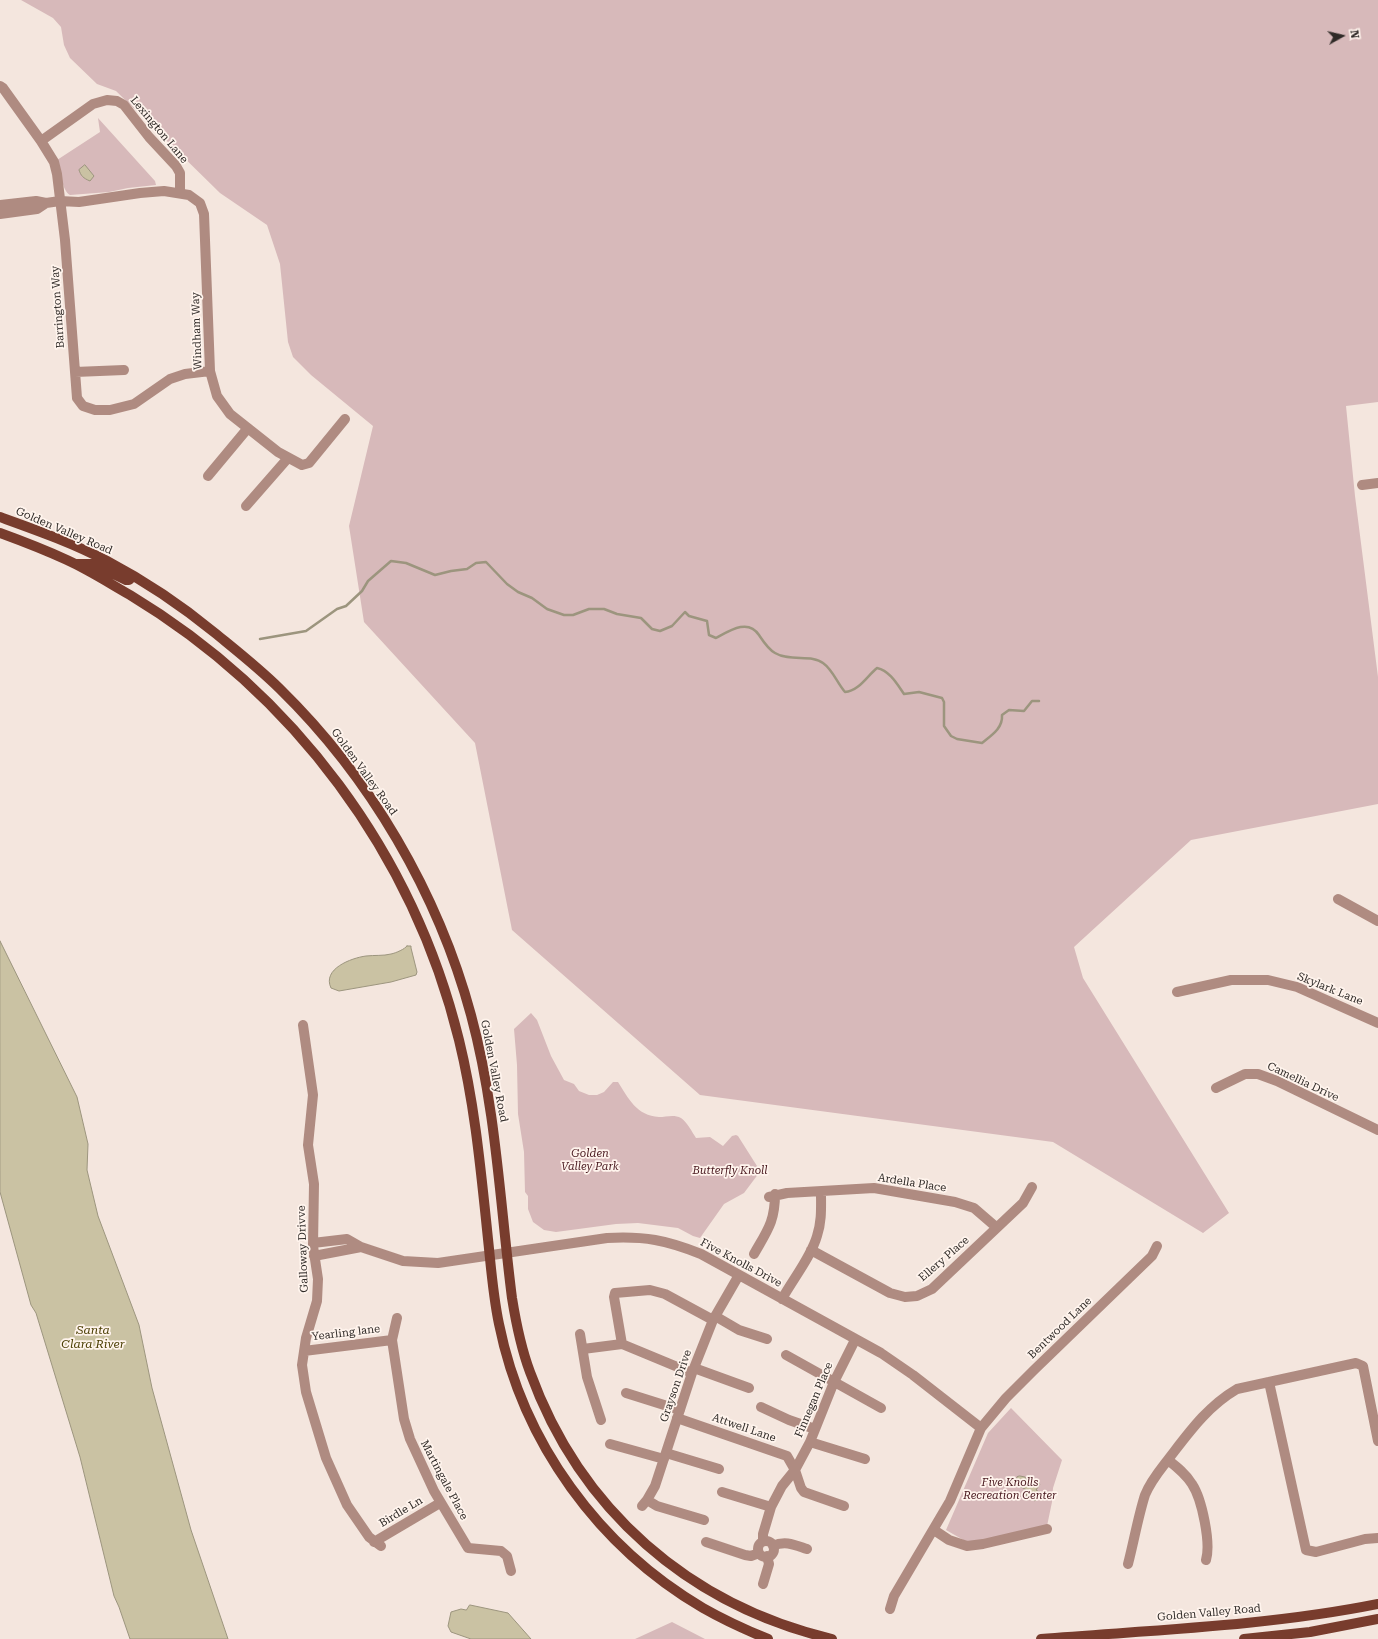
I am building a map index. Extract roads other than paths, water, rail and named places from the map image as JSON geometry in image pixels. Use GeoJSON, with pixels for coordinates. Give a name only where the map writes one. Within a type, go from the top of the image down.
{"type":"FeatureCollection","features":[{"type":"Feature","properties":{"kind":"main road","name":"Golden Valley Road"},"geometry":{"type":"LineString","coordinates":[[0,517],[68,543],[107,561],[190,612],[280,688],[348,766],[376,806],[405,855],[433,910],[446,942],[471,1014],[483,1065],[493,1129],[516,1323],[529,1371],[558,1436],[574,1462],[594,1489],[641,1541],[668,1563],[698,1584],[730,1603],[759,1616],[801,1631],[832,1639]]}},
{"type":"Feature","properties":{"kind":"main road"},"geometry":{"type":"LineString","coordinates":[[0,535],[32,545],[75,564],[143,603],[179,627],[222,661],[267,701],[303,739],[354,804],[382,849],[402,886],[424,934],[444,986],[454,1019],[468,1077],[474,1115],[499,1325],[514,1380],[527,1412],[540,1438],[571,1489],[618,1544],[647,1569],[704,1609],[737,1626],[768,1639]]}},
{"type":"Feature","properties":{"kind":"main road"},"geometry":{"type":"LineString","coordinates":[[75,564],[94,564],[126,580],[129,580],[132,576]]}},
{"type":"Feature","properties":{"kind":"main road","name":"Golden Valley Road"},"geometry":{"type":"LineString","coordinates":[[1041,1639],[1262,1620],[1378,1604]]}},
{"type":"Feature","properties":{"kind":"main road"},"geometry":{"type":"LineString","coordinates":[[1244,1639],[1267,1638],[1378,1619]]}},
{"type":"Feature","properties":{"kind":"street","name":"Barrington Way"},"geometry":{"type":"LineString","coordinates":[[0,86],[3,88],[41,141],[54,162],[57,174],[66,255],[77,398],[83,406],[96,410],[110,410],[134,404],[170,379],[185,374],[210,371]]}},
{"type":"Feature","properties":{"kind":"street","name":"Lexington Lane"},"geometry":{"type":"LineString","coordinates":[[41,141],[93,104],[107,100],[118,101],[124,105],[149,137],[176,166],[180,173],[180,193]]}},
{"type":"Feature","properties":{"kind":"street"},"geometry":{"type":"LineString","coordinates":[[0,205],[36,201],[46,203],[60,201],[79,202],[156,192],[180,193]]}},
{"type":"Feature","properties":{"kind":"street","name":"Windham Way"},"geometry":{"type":"LineString","coordinates":[[180,193],[188,195],[200,203],[204,214],[210,371],[217,396],[230,414],[278,452],[302,465],[309,464],[345,419]]}},
{"type":"Feature","properties":{"kind":"street"},"geometry":{"type":"LineString","coordinates":[[0,214],[37,209],[46,203]]}},
{"type":"Feature","properties":{"kind":"street"},"geometry":{"type":"LineString","coordinates":[[75,372],[124,370]]}},
{"type":"Feature","properties":{"kind":"street"},"geometry":{"type":"LineString","coordinates":[[208,476],[248,428]]}},
{"type":"Feature","properties":{"kind":"street"},"geometry":{"type":"LineString","coordinates":[[246,506],[288,458]]}},
{"type":"Feature","properties":{"kind":"street"},"geometry":{"type":"LineString","coordinates":[[1362,485],[1378,483]]}},
{"type":"Feature","properties":{"kind":"street"},"geometry":{"type":"LineString","coordinates":[[1338,899],[1378,920]]}},
{"type":"Feature","properties":{"kind":"street","name":"Skylark Lane"},"geometry":{"type":"LineString","coordinates":[[1177,992],[1231,980],[1268,980],[1297,987],[1378,1023]]}},
{"type":"Feature","properties":{"kind":"street","name":"Galloway Drivve"},"geometry":{"type":"LineString","coordinates":[[303,1025],[313,1095],[308,1145],[314,1184],[313,1243],[318,1279],[317,1301],[306,1338],[302,1365],[306,1392],[326,1458],[347,1505],[378,1544]]}},
{"type":"Feature","properties":{"kind":"street","name":"Camellia Drive"},"geometry":{"type":"LineString","coordinates":[[1216,1088],[1245,1074],[1258,1074],[1277,1081],[1378,1130]]}},
{"type":"Feature","properties":{"kind":"street","name":"Ardella Place"},"geometry":{"type":"LineString","coordinates":[[754,1254],[773,1219],[775,1210],[772,1195],[874,1188],[955,1202],[974,1208],[996,1228]]}},
{"type":"Feature","properties":{"kind":"street","name":"Ellery Place"},"geometry":{"type":"LineString","coordinates":[[811,1250],[890,1293],[905,1297],[917,1296],[932,1289],[1023,1203],[1032,1188]]}},
{"type":"Feature","properties":{"kind":"street"},"geometry":{"type":"LineString","coordinates":[[782,1299],[811,1250],[817,1236],[821,1218],[821,1192]]}},
{"type":"Feature","properties":{"kind":"street","name":"Five Knolls Drive"},"geometry":{"type":"LineString","coordinates":[[313,1243],[347,1239],[361,1247],[403,1261],[438,1263],[490,1257],[607,1238],[653,1239],[676,1244],[701,1254],[881,1353],[913,1375],[980,1428]]}},
{"type":"Feature","properties":{"kind":"street","name":"Bentwood Lane"},"geometry":{"type":"LineString","coordinates":[[890,1609],[894,1596],[951,1499],[980,1428],[1006,1398],[1034,1370],[1152,1256],[1157,1246]]}},
{"type":"Feature","properties":{"kind":"street"},"geometry":{"type":"LineString","coordinates":[[314,1256],[361,1247]]}},
{"type":"Feature","properties":{"kind":"street","name":"Grayson Drive"},"geometry":{"type":"LineString","coordinates":[[704,1520],[645,1503],[655,1486],[693,1371],[714,1318],[739,1275]]}},
{"type":"Feature","properties":{"kind":"street"},"geometry":{"type":"LineString","coordinates":[[622,1344],[614,1297],[615,1293],[642,1290],[657,1292],[676,1299],[739,1330],[767,1339]]}},
{"type":"Feature","properties":{"kind":"street","name":"Martingale Place"},"geometry":{"type":"LineString","coordinates":[[397,1318],[392,1340],[404,1419],[418,1460],[440,1503],[468,1548],[501,1551],[508,1556],[511,1571]]}},
{"type":"Feature","properties":{"kind":"street"},"geometry":{"type":"LineString","coordinates":[[580,1334],[591,1393],[601,1420]]}},
{"type":"Feature","properties":{"kind":"street","name":"Yearling lane"},"geometry":{"type":"LineString","coordinates":[[304,1351],[392,1340]]}},
{"type":"Feature","properties":{"kind":"street","name":"Finnegan Place"},"geometry":{"type":"LineString","coordinates":[[763,1554],[759,1545],[768,1544],[764,1534],[771,1507],[782,1486],[795,1470],[810,1442],[834,1382],[855,1340]]}},
{"type":"Feature","properties":{"kind":"street"},"geometry":{"type":"LineString","coordinates":[[583,1349],[622,1344],[693,1371],[749,1388]]}},
{"type":"Feature","properties":{"kind":"street"},"geometry":{"type":"LineString","coordinates":[[786,1355],[881,1408]]}},
{"type":"Feature","properties":{"kind":"street"},"geometry":{"type":"LineString","coordinates":[[1128,1564],[1145,1495],[1154,1477],[1211,1408],[1223,1397],[1237,1389],[1356,1363],[1363,1366],[1376,1421],[1378,1441]]}},
{"type":"Feature","properties":{"kind":"street"},"geometry":{"type":"LineString","coordinates":[[1269,1382],[1306,1550],[1316,1552],[1365,1539],[1378,1538]]}},
{"type":"Feature","properties":{"kind":"street","name":"Attwell Lane"},"geometry":{"type":"LineString","coordinates":[[626,1393],[787,1456],[795,1470],[801,1488],[804,1492],[844,1506]]}},
{"type":"Feature","properties":{"kind":"street"},"geometry":{"type":"LineString","coordinates":[[761,1407],[789,1420],[815,1429]]}},
{"type":"Feature","properties":{"kind":"street"},"geometry":{"type":"LineString","coordinates":[[810,1442],[865,1459]]}},
{"type":"Feature","properties":{"kind":"street"},"geometry":{"type":"LineString","coordinates":[[610,1444],[718,1469]]}},
{"type":"Feature","properties":{"kind":"street"},"geometry":{"type":"LineString","coordinates":[[1168,1460],[1185,1474],[1193,1485],[1199,1499],[1207,1539],[1206,1560]]}},
{"type":"Feature","properties":{"kind":"street"},"geometry":{"type":"LineString","coordinates":[[722,1492],[771,1507]]}},
{"type":"Feature","properties":{"kind":"street","name":"Birdle Ln"},"geometry":{"type":"LineString","coordinates":[[378,1544],[440,1503]]}},
{"type":"Feature","properties":{"kind":"street"},"geometry":{"type":"LineString","coordinates":[[934,1530],[949,1540],[967,1546],[983,1544],[1047,1529]]}},
{"type":"Feature","properties":{"kind":"street"},"geometry":{"type":"LineString","coordinates":[[706,1542],[745,1556],[763,1554],[769,1564],[763,1584]]}},
{"type":"Feature","properties":{"kind":"street"},"geometry":{"type":"LineString","coordinates":[[768,1544],[787,1543],[807,1549]]}},
{"type":"Feature","properties":{"kind":"water"},"geometry":{"type":"Polygon","coordinates":[[[85,165],[94,176],[90,181],[83,177],[79,170],[85,165]]]}},
{"type":"Feature","properties":{"kind":"water","name":"Santa Clara River"},"geometry":{"type":"Polygon","coordinates":[[[0,941],[77,1097],[88,1144],[87,1170],[98,1216],[139,1325],[152,1388],[191,1530],[228,1639],[130,1639],[114,1596],[80,1457],[36,1313],[31,1305],[0,1192],[0,941]]]}},
{"type":"Feature","properties":{"kind":"water"},"geometry":{"type":"Polygon","coordinates":[[[407,946],[411,946],[417,972],[416,975],[391,982],[339,991],[331,988],[329,981],[331,975],[334,970],[346,962],[360,957],[393,953],[402,950],[407,946]]]}},
{"type":"Feature","properties":{"kind":"water"},"geometry":{"type":"Polygon","coordinates":[[[1017,1477],[1025,1477],[1027,1481],[1031,1481],[1032,1479],[1040,1484],[1036,1490],[1041,1493],[1035,1501],[1026,1495],[1029,1491],[1017,1485],[1017,1477]]]}},
{"type":"Feature","properties":{"kind":"water"},"geometry":{"type":"Polygon","coordinates":[[[470,1605],[508,1613],[531,1639],[471,1639],[451,1632],[448,1626],[451,1612],[461,1609],[466,1610],[470,1605]]]}},
{"type":"Feature","properties":{"kind":"waterway"},"geometry":{"type":"LineString","coordinates":[[260,639],[306,631],[337,609],[346,606],[362,591],[368,581],[391,561],[406,563],[435,575],[467,569],[476,563],[486,562],[507,584],[518,592],[532,598],[547,609],[564,615],[573,615],[589,609],[604,609],[617,614],[641,618],[652,629],[660,631],[672,626],[685,612],[689,616],[707,621],[709,635],[716,638],[732,629],[749,627],[755,630],[772,651],[781,656],[813,659],[823,663],[830,669],[845,692],[859,686],[877,668],[886,672],[893,678],[904,694],[919,692],[942,698],[944,702],[944,726],[951,736],[957,739],[982,743],[999,727],[1001,724],[1002,715],[1009,710],[1024,711],[1032,701],[1039,701]]}},
{"type":"Feature","properties":{"kind":"park label","name":"Golden Valley Park"},"geometry":{"type":"Point","coordinates":[590,1160]}},
{"type":"Feature","properties":{"kind":"park label","name":"Butterfly Knoll"},"geometry":{"type":"Point","coordinates":[730,1171]}},
{"type":"Feature","properties":{"kind":"park label","name":"Five Knolls Recreation Center"},"geometry":{"type":"Point","coordinates":[1010,1489]}}]}
